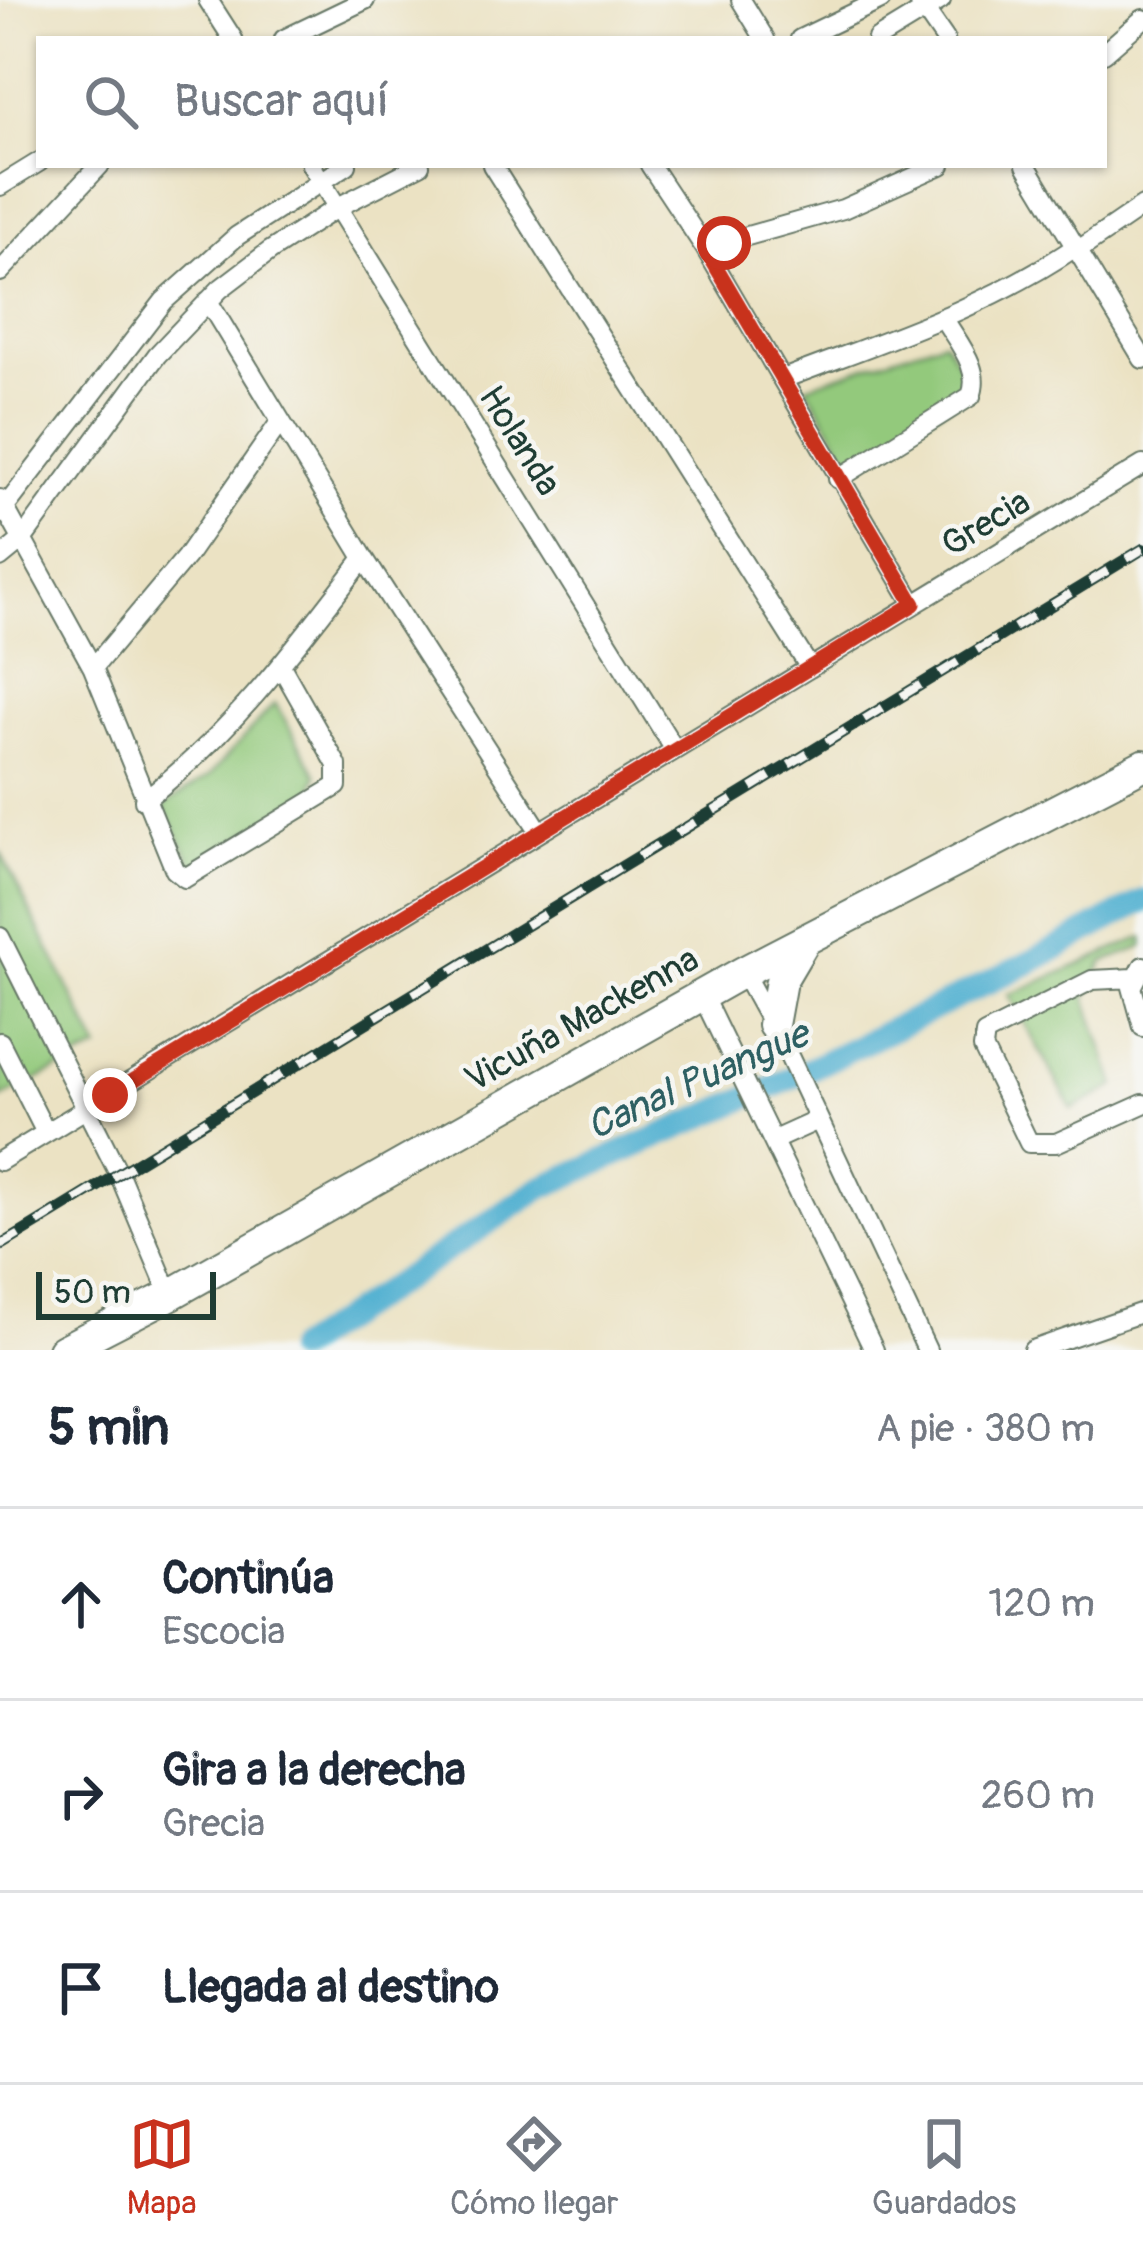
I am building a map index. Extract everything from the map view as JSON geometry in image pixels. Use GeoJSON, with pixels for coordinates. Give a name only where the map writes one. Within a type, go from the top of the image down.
{"type":"FeatureCollection","features":[{"type":"Feature","properties":{"kind":"main road","name":"Vicuña Mackenna"},"geometry":{"type":"LineString","coordinates":[[63,1350],[170,1295],[702,994],[1143,765]]}},
{"type":"Feature","properties":{"kind":"main road"},"geometry":{"type":"LineString","coordinates":[[773,1025],[781,981],[805,940]]}},
{"type":"Feature","properties":{"kind":"street"},"geometry":{"type":"LineString","coordinates":[[208,0],[231,36]]}},
{"type":"Feature","properties":{"kind":"street"},"geometry":{"type":"LineString","coordinates":[[290,36],[365,0]]}},
{"type":"Feature","properties":{"kind":"street"},"geometry":{"type":"LineString","coordinates":[[741,0],[763,36]]}},
{"type":"Feature","properties":{"kind":"street"},"geometry":{"type":"LineString","coordinates":[[806,36],[881,0]]}},
{"type":"Feature","properties":{"kind":"street"},"geometry":{"type":"LineString","coordinates":[[881,36],[929,3],[944,36]]}},
{"type":"Feature","properties":{"kind":"street"},"geometry":{"type":"LineString","coordinates":[[1107,50],[1143,19]]}},
{"type":"Feature","properties":{"kind":"street"},"geometry":{"type":"LineString","coordinates":[[0,186],[36,164]]}},
{"type":"Feature","properties":{"kind":"street"},"geometry":{"type":"LineString","coordinates":[[0,272],[96,168]]}},
{"type":"Feature","properties":{"kind":"street"},"geometry":{"type":"LineString","coordinates":[[0,558],[22,540],[142,375],[208,301],[244,268],[338,208],[414,168]]}},
{"type":"Feature","properties":{"kind":"street"},"geometry":{"type":"LineString","coordinates":[[494,168],[809,668]]}},
{"type":"Feature","properties":{"kind":"street"},"geometry":{"type":"LineString","coordinates":[[652,168],[705,248],[914,604]]}},
{"type":"Feature","properties":{"kind":"street"},"geometry":{"type":"LineString","coordinates":[[705,248],[843,209],[933,168]]}},
{"type":"Feature","properties":{"kind":"street"},"geometry":{"type":"LineString","coordinates":[[1028,168],[1143,359]]}},
{"type":"Feature","properties":{"kind":"street"},"geometry":{"type":"LineString","coordinates":[[280,666],[340,778],[331,791],[185,878],[175,870],[144,800],[93,668],[2,508],[164,302],[316,172]]}},
{"type":"Feature","properties":{"kind":"street","name":"Holanda"},"geometry":{"type":"LineString","coordinates":[[316,172],[675,750]]}},
{"type":"Feature","properties":{"kind":"street"},"geometry":{"type":"LineString","coordinates":[[783,379],[944,319],[1042,271],[1143,206]]}},
{"type":"Feature","properties":{"kind":"street"},"geometry":{"type":"LineString","coordinates":[[208,301],[364,558],[540,832]]}},
{"type":"Feature","properties":{"kind":"street"},"geometry":{"type":"LineString","coordinates":[[838,479],[971,397],[976,382],[973,368],[944,319]]}},
{"type":"Feature","properties":{"kind":"street"},"geometry":{"type":"LineString","coordinates":[[93,668],[186,557],[280,422]]}},
{"type":"Feature","properties":{"kind":"street","name":"Grecia"},"geometry":{"type":"LineString","coordinates":[[0,1162],[1143,465]]}},
{"type":"Feature","properties":{"kind":"street"},"geometry":{"type":"LineString","coordinates":[[144,800],[202,750],[280,666],[364,558]]}},
{"type":"Feature","properties":{"kind":"street"},"geometry":{"type":"LineString","coordinates":[[0,937],[86,1109],[170,1295]]}},
{"type":"Feature","properties":{"kind":"street"},"geometry":{"type":"LineString","coordinates":[[743,972],[788,1054],[927,1350]]}},
{"type":"Feature","properties":{"kind":"street"},"geometry":{"type":"LineString","coordinates":[[1143,1027],[1132,995],[1138,972],[1092,980],[985,1034],[983,1048],[1029,1143],[1056,1143],[1143,1104]]}},
{"type":"Feature","properties":{"kind":"street"},"geometry":{"type":"LineString","coordinates":[[702,994],[874,1350]]}},
{"type":"Feature","properties":{"kind":"street"},"geometry":{"type":"LineString","coordinates":[[0,1042],[46,1133]]}},
{"type":"Feature","properties":{"kind":"street"},"geometry":{"type":"LineString","coordinates":[[774,1140],[816,1113]]}},
{"type":"Feature","properties":{"kind":"street"},"geometry":{"type":"LineString","coordinates":[[1033,1350],[1143,1312]]}},
{"type":"Feature","properties":{"kind":"green space"},"geometry":{"type":"Polygon","coordinates":[[[944,340],[967,378],[960,398],[851,462],[806,386],[944,340]]]}},
{"type":"Feature","properties":{"kind":"green space"},"geometry":{"type":"Polygon","coordinates":[[[275,703],[317,775],[312,791],[194,867],[163,806],[209,776],[275,703]]]}},
{"type":"Feature","properties":{"kind":"green space"},"geometry":{"type":"Polygon","coordinates":[[[0,851],[99,1049],[0,1098],[0,851]]]}},
{"type":"Feature","properties":{"kind":"green space"},"geometry":{"type":"Polygon","coordinates":[[[1143,937],[1143,947],[1103,962],[1086,998],[1116,1086],[1072,1109],[1009,995],[1143,937]]]}},
{"type":"Feature","properties":{"kind":"waterway","name":"Canal Puangue"},"geometry":{"type":"LineString","coordinates":[[296,1350],[541,1188],[783,1082],[1035,960],[1143,901]]}},
{"type":"Feature","properties":{"kind":"railway"},"geometry":{"type":"LineString","coordinates":[[0,1246],[1143,549]]}},
{"type":"Feature","properties":{"kind":"route"},"geometry":{"type":"LineString","coordinates":[[110,1095],[914,604],[705,248],[724,243]]}}]}
